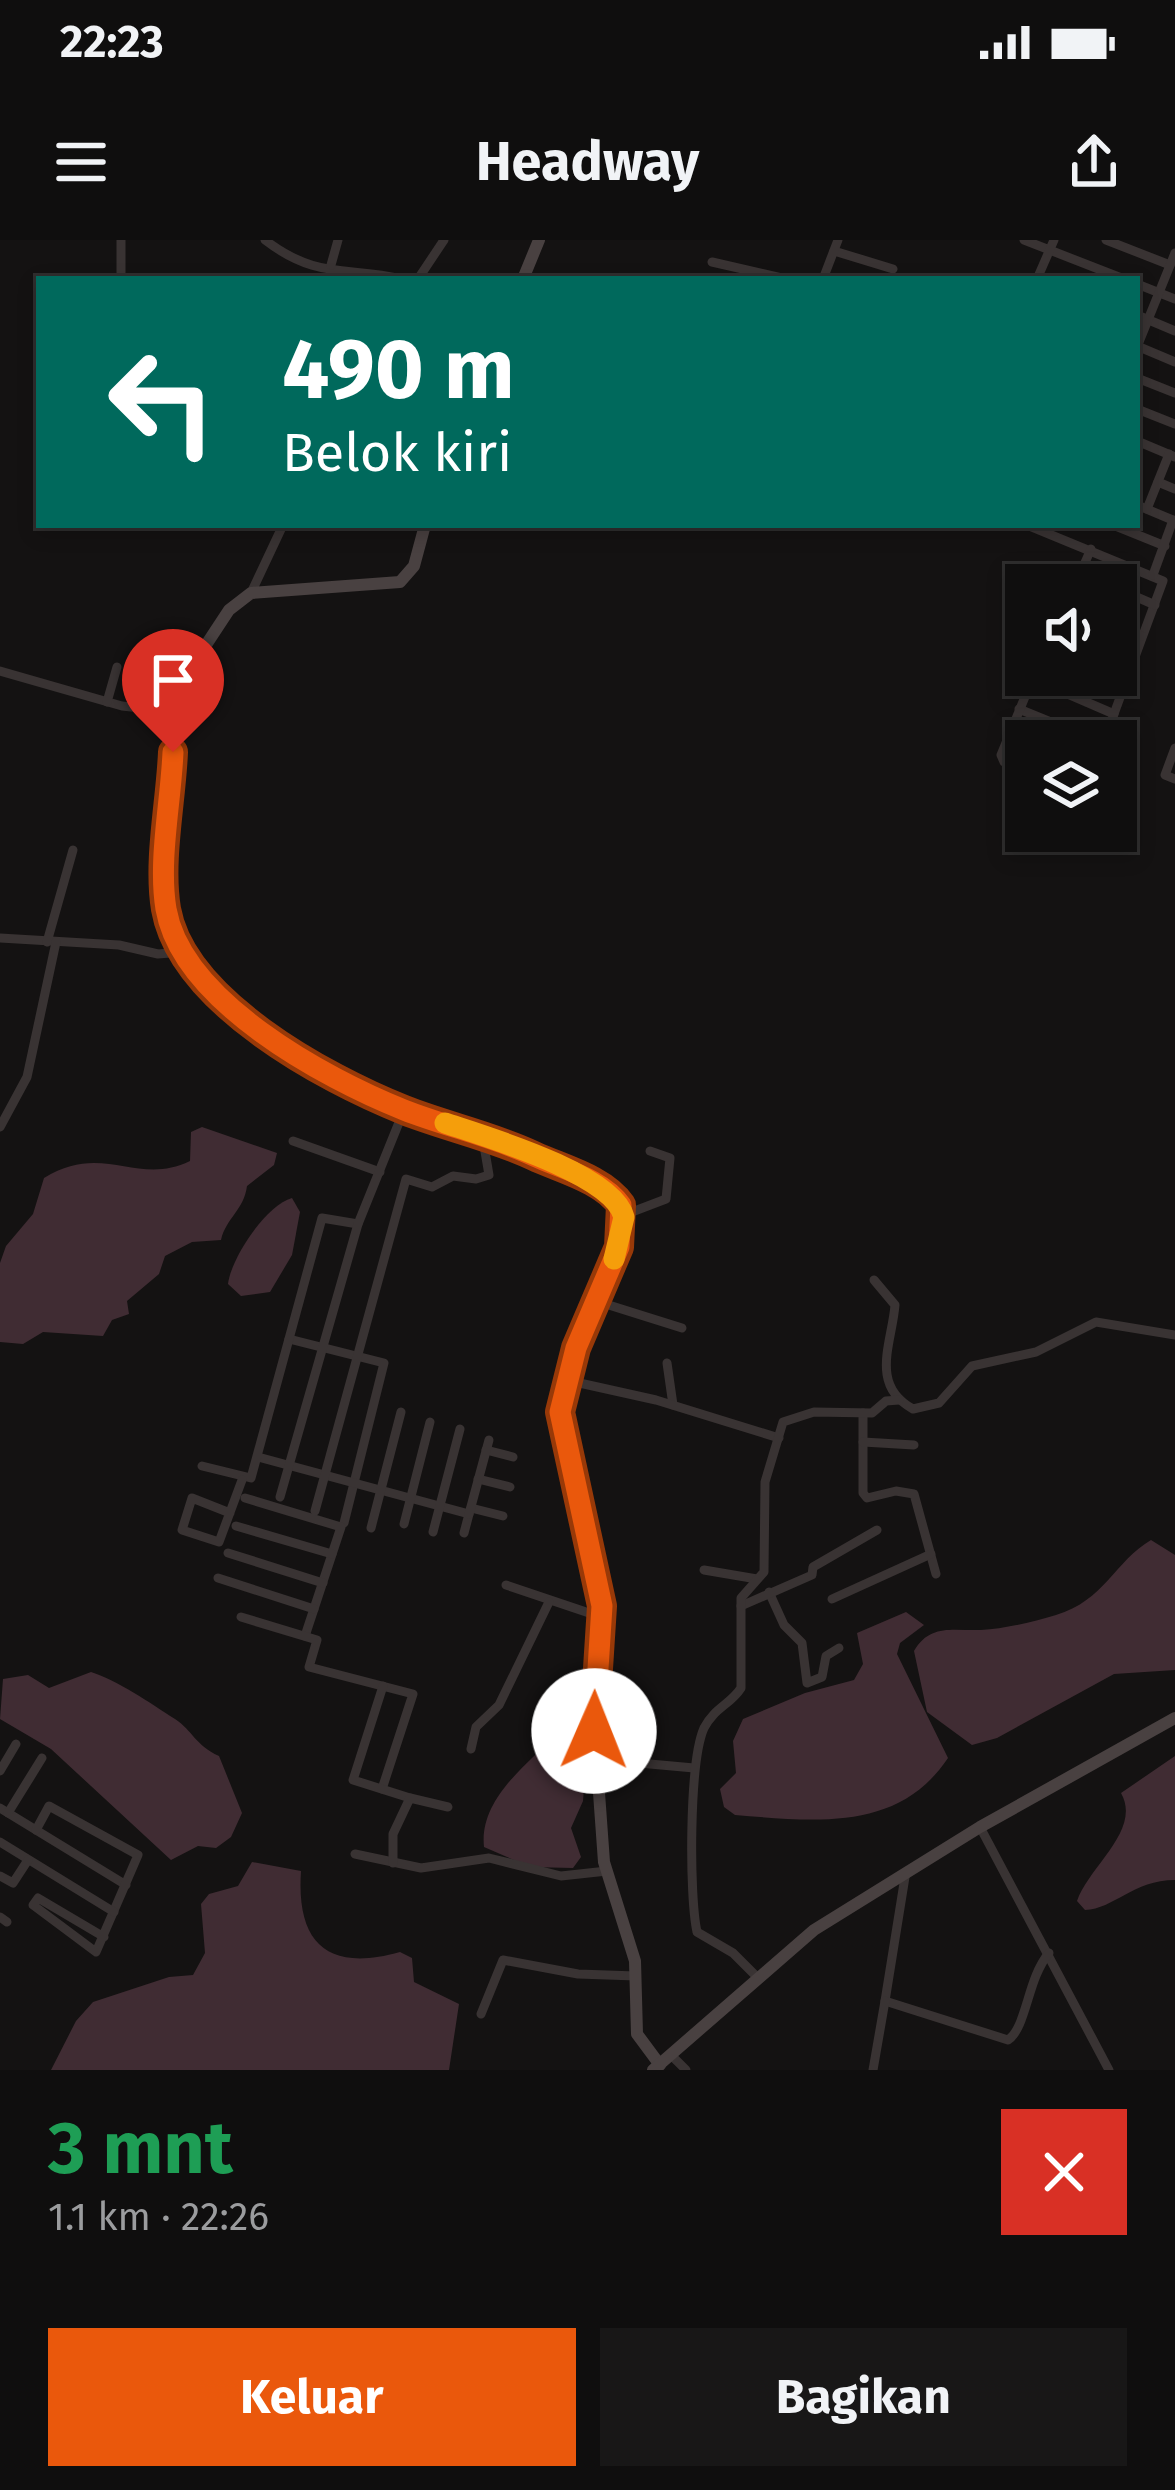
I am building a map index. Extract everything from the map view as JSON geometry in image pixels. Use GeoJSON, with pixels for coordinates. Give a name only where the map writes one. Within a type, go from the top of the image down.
{"type":"FeatureCollection","features":[{"type":"Feature","properties":{"kind":"street"},"geometry":{"type":"LineString","coordinates":[[121,240],[122,276]]}},
{"type":"Feature","properties":{"kind":"street"},"geometry":{"type":"LineString","coordinates":[[265,240],[303,264],[348,276]]}},
{"type":"Feature","properties":{"kind":"street"},"geometry":{"type":"LineString","coordinates":[[331,265],[338,240]]}},
{"type":"Feature","properties":{"kind":"street"},"geometry":{"type":"LineString","coordinates":[[420,276],[444,240]]}},
{"type":"Feature","properties":{"kind":"street"},"geometry":{"type":"LineString","coordinates":[[524,276],[539,240]]}},
{"type":"Feature","properties":{"kind":"street"},"geometry":{"type":"LineString","coordinates":[[1024,240],[1052,245],[1118,276]]}},
{"type":"Feature","properties":{"kind":"street"},"geometry":{"type":"LineString","coordinates":[[1106,240],[1170,265]]}},
{"type":"Feature","properties":{"kind":"street"},"geometry":{"type":"LineString","coordinates":[[824,276],[836,245],[893,268]]}},
{"type":"Feature","properties":{"kind":"street"},"geometry":{"type":"LineString","coordinates":[[1041,276],[1052,245]]}},
{"type":"Feature","properties":{"kind":"street"},"geometry":{"type":"LineString","coordinates":[[1175,253],[1143,318],[1175,331]]}},
{"type":"Feature","properties":{"kind":"street"},"geometry":{"type":"LineString","coordinates":[[712,262],[773,276]]}},
{"type":"Feature","properties":{"kind":"street"},"geometry":{"type":"LineString","coordinates":[[1140,285],[1175,298]]}},
{"type":"Feature","properties":{"kind":"street"},"geometry":{"type":"LineString","coordinates":[[1140,348],[1175,362]]}},
{"type":"Feature","properties":{"kind":"street"},"geometry":{"type":"LineString","coordinates":[[1140,379],[1175,393]]}},
{"type":"Feature","properties":{"kind":"street"},"geometry":{"type":"LineString","coordinates":[[1140,410],[1175,424]]}},
{"type":"Feature","properties":{"kind":"street"},"geometry":{"type":"LineString","coordinates":[[1140,442],[1172,456],[1142,507],[1174,520],[1153,575]]}},
{"type":"Feature","properties":{"kind":"street"},"geometry":{"type":"LineString","coordinates":[[1158,482],[1175,489]]}},
{"type":"Feature","properties":{"kind":"street"},"geometry":{"type":"LineString","coordinates":[[202,651],[229,610],[251,593],[282,528]]}},
{"type":"Feature","properties":{"kind":"street"},"geometry":{"type":"LineString","coordinates":[[251,593],[400,582],[414,566],[424,528]]}},
{"type":"Feature","properties":{"kind":"street"},"geometry":{"type":"LineString","coordinates":[[1036,528],[1153,575],[1163,584],[1137,650]]}},
{"type":"Feature","properties":{"kind":"street"},"geometry":{"type":"LineString","coordinates":[[1060,537],[1064,528]]}},
{"type":"Feature","properties":{"kind":"street"},"geometry":{"type":"LineString","coordinates":[[1120,528],[1165,546]]}},
{"type":"Feature","properties":{"kind":"street"},"geometry":{"type":"LineString","coordinates":[[1084,564],[1091,549]]}},
{"type":"Feature","properties":{"kind":"street"},"geometry":{"type":"LineString","coordinates":[[1137,597],[1155,605]]}},
{"type":"Feature","properties":{"kind":"street"},"geometry":{"type":"LineString","coordinates":[[1137,634],[1142,636]]}},
{"type":"Feature","properties":{"kind":"street"},"geometry":{"type":"LineString","coordinates":[[106,702],[117,667]]}},
{"type":"Feature","properties":{"kind":"street"},"geometry":{"type":"LineString","coordinates":[[0,670],[106,702],[177,712]]}},
{"type":"Feature","properties":{"kind":"street"},"geometry":{"type":"LineString","coordinates":[[181,694],[165,898],[182,952],[210,988],[246,1020],[404,1110],[481,1135],[606,1189],[624,1215],[619,1247],[566,1380],[562,1436],[602,1617],[593,1687],[598,1827],[636,1976],[638,2034],[662,2064],[686,2070]]}},
{"type":"Feature","properties":{"kind":"street"},"geometry":{"type":"LineString","coordinates":[[1014,720],[1025,696]]}},
{"type":"Feature","properties":{"kind":"street"},"geometry":{"type":"LineString","coordinates":[[1075,696],[1114,714]]}},
{"type":"Feature","properties":{"kind":"street"},"geometry":{"type":"LineString","coordinates":[[1111,720],[1120,696]]}},
{"type":"Feature","properties":{"kind":"street"},"geometry":{"type":"LineString","coordinates":[[1019,709],[1047,720]]}},
{"type":"Feature","properties":{"kind":"street"},"geometry":{"type":"LineString","coordinates":[[1175,748],[1165,775],[1175,779]]}},
{"type":"Feature","properties":{"kind":"street"},"geometry":{"type":"LineString","coordinates":[[0,1126],[27,1076],[51,942],[74,850]]}},
{"type":"Feature","properties":{"kind":"street"},"geometry":{"type":"LineString","coordinates":[[0,938],[158,954],[182,952]]}},
{"type":"Feature","properties":{"kind":"street"},"geometry":{"type":"LineString","coordinates":[[280,1497],[358,1224],[404,1110]]}},
{"type":"Feature","properties":{"kind":"street"},"geometry":{"type":"LineString","coordinates":[[316,1511],[406,1179],[432,1186],[453,1175],[476,1180],[489,1174],[481,1135]]}},
{"type":"Feature","properties":{"kind":"street"},"geometry":{"type":"LineString","coordinates":[[293,1141],[380,1172]]}},
{"type":"Feature","properties":{"kind":"street"},"geometry":{"type":"LineString","coordinates":[[624,1215],[667,1199],[670,1158],[650,1151]]}},
{"type":"Feature","properties":{"kind":"street"},"geometry":{"type":"LineString","coordinates":[[202,1466],[242,1480],[251,1478],[322,1218],[358,1224]]}},
{"type":"Feature","properties":{"kind":"street"},"geometry":{"type":"LineString","coordinates":[[874,1280],[895,1305],[884,1365],[899,1400],[913,1408],[931,1408],[969,1368],[1036,1352],[1096,1322],[1175,1335]]}},
{"type":"Feature","properties":{"kind":"street"},"geometry":{"type":"LineString","coordinates":[[596,1300],[682,1328]]}},
{"type":"Feature","properties":{"kind":"street"},"geometry":{"type":"LineString","coordinates":[[289,1339],[383,1363],[344,1523]]}},
{"type":"Feature","properties":{"kind":"street"},"geometry":{"type":"LineString","coordinates":[[667,1363],[673,1405]]}},
{"type":"Feature","properties":{"kind":"street"},"geometry":{"type":"LineString","coordinates":[[566,1380],[673,1405],[779,1438]]}},
{"type":"Feature","properties":{"kind":"street"},"geometry":{"type":"LineString","coordinates":[[758,1978],[733,1953],[697,1933],[694,1768],[710,1718],[742,1688],[741,1606],[764,1571],[765,1482],[782,1422],[796,1414],[863,1413],[899,1400]]}},
{"type":"Feature","properties":{"kind":"street"},"geometry":{"type":"LineString","coordinates":[[371,1528],[401,1412]]}},
{"type":"Feature","properties":{"kind":"street"},"geometry":{"type":"LineString","coordinates":[[863,1413],[865,1496],[914,1494],[936,1574]]}},
{"type":"Feature","properties":{"kind":"street"},"geometry":{"type":"LineString","coordinates":[[404,1524],[430,1422]]}},
{"type":"Feature","properties":{"kind":"street"},"geometry":{"type":"LineString","coordinates":[[433,1532],[460,1429]]}},
{"type":"Feature","properties":{"kind":"street"},"geometry":{"type":"LineString","coordinates":[[863,1442],[914,1445]]}},
{"type":"Feature","properties":{"kind":"street"},"geometry":{"type":"LineString","coordinates":[[464,1533],[487,1445],[513,1457]]}},
{"type":"Feature","properties":{"kind":"street"},"geometry":{"type":"LineString","coordinates":[[257,1457],[410,1499],[503,1516]]}},
{"type":"Feature","properties":{"kind":"street"},"geometry":{"type":"LineString","coordinates":[[478,1479],[510,1487]]}},
{"type":"Feature","properties":{"kind":"street"},"geometry":{"type":"LineString","coordinates":[[230,1513],[192,1498],[182,1530],[219,1542],[230,1513],[242,1480]]}},
{"type":"Feature","properties":{"kind":"street"},"geometry":{"type":"LineString","coordinates":[[245,1498],[341,1527],[305,1636]]}},
{"type":"Feature","properties":{"kind":"street"},"geometry":{"type":"LineString","coordinates":[[236,1526],[332,1554]]}},
{"type":"Feature","properties":{"kind":"street"},"geometry":{"type":"LineString","coordinates":[[741,1606],[812,1575],[813,1567],[877,1530]]}},
{"type":"Feature","properties":{"kind":"street"},"geometry":{"type":"LineString","coordinates":[[228,1553],[323,1582]]}},
{"type":"Feature","properties":{"kind":"street"},"geometry":{"type":"LineString","coordinates":[[832,1599],[931,1554]]}},
{"type":"Feature","properties":{"kind":"street"},"geometry":{"type":"LineString","coordinates":[[704,1570],[757,1579]]}},
{"type":"Feature","properties":{"kind":"street"},"geometry":{"type":"LineString","coordinates":[[218,1578],[314,1610]]}},
{"type":"Feature","properties":{"kind":"street"},"geometry":{"type":"LineString","coordinates":[[506,1585],[602,1617]]}},
{"type":"Feature","properties":{"kind":"street"},"geometry":{"type":"LineString","coordinates":[[769,1592],[784,1625],[802,1643],[807,1683],[821,1677],[826,1656],[839,1648]]}},
{"type":"Feature","properties":{"kind":"street"},"geometry":{"type":"LineString","coordinates":[[472,1749],[476,1726],[494,1714],[549,1602]]}},
{"type":"Feature","properties":{"kind":"street"},"geometry":{"type":"LineString","coordinates":[[241,1617],[317,1640],[309,1666],[413,1694],[382,1789]]}},
{"type":"Feature","properties":{"kind":"street"},"geometry":{"type":"LineString","coordinates":[[383,1686],[353,1780],[448,1807]]}},
{"type":"Feature","properties":{"kind":"street"},"geometry":{"type":"LineString","coordinates":[[662,2064],[814,1930],[980,1827],[1175,1718]]}},
{"type":"Feature","properties":{"kind":"street"},"geometry":{"type":"LineString","coordinates":[[0,1771],[16,1744]]}},
{"type":"Feature","properties":{"kind":"street"},"geometry":{"type":"LineString","coordinates":[[42,1758],[4,1810],[126,1885]]}},
{"type":"Feature","properties":{"kind":"street"},"geometry":{"type":"LineString","coordinates":[[595,1760],[694,1768]]}},
{"type":"Feature","properties":{"kind":"street"},"geometry":{"type":"LineString","coordinates":[[393,1863],[393,1834],[410,1798]]}},
{"type":"Feature","properties":{"kind":"street"},"geometry":{"type":"LineString","coordinates":[[36,1830],[49,1805],[139,1856],[104,1937],[96,1952],[32,1905],[38,1898],[104,1937]]}},
{"type":"Feature","properties":{"kind":"street"},"geometry":{"type":"LineString","coordinates":[[980,1827],[1109,2070]]}},
{"type":"Feature","properties":{"kind":"street"},"geometry":{"type":"LineString","coordinates":[[0,1842],[114,1912]]}},
{"type":"Feature","properties":{"kind":"street"},"geometry":{"type":"LineString","coordinates":[[61,1880],[75,1854]]}},
{"type":"Feature","properties":{"kind":"street"},"geometry":{"type":"LineString","coordinates":[[355,1854],[433,1868],[500,1858],[561,1876],[607,1871]]}},
{"type":"Feature","properties":{"kind":"street"},"geometry":{"type":"LineString","coordinates":[[0,1876],[13,1883],[28,1860]]}},
{"type":"Feature","properties":{"kind":"street"},"geometry":{"type":"LineString","coordinates":[[873,2070],[904,1876]]}},
{"type":"Feature","properties":{"kind":"street"},"geometry":{"type":"LineString","coordinates":[[884,2001],[1008,2040],[1018,2032],[1033,1972],[1049,1953]]}},
{"type":"Feature","properties":{"kind":"street"},"geometry":{"type":"LineString","coordinates":[[481,2014],[499,1965],[506,1959],[578,1974],[636,1976]]}},
{"type":"Feature","properties":{"kind":"shaded area"},"geometry":{"type":"Polygon","coordinates":[[[202,1127],[277,1153],[274,1165],[247,1186],[221,1240],[192,1242],[165,1256],[159,1274],[127,1301],[129,1314],[112,1320],[103,1336],[43,1332],[23,1344],[0,1342],[0,1263],[6,1246],[33,1214],[44,1178],[84,1163],[171,1168],[190,1161],[191,1132],[202,1127]]]}},
{"type":"Feature","properties":{"kind":"shaded area"},"geometry":{"type":"Polygon","coordinates":[[[292,1198],[300,1212],[292,1255],[270,1292],[241,1296],[228,1284],[236,1261],[261,1221],[292,1198]]]}},
{"type":"Feature","properties":{"kind":"shaded area"},"geometry":{"type":"Polygon","coordinates":[[[1151,1540],[1175,1555],[1175,1670],[1114,1674],[997,1738],[972,1745],[927,1712],[914,1651],[927,1636],[943,1630],[1009,1627],[1072,1609],[1151,1540]]]}},
{"type":"Feature","properties":{"kind":"shaded area"},"geometry":{"type":"Polygon","coordinates":[[[906,1612],[924,1625],[900,1643],[897,1654],[948,1758],[928,1782],[879,1811],[852,1817],[735,1815],[724,1807],[720,1789],[736,1773],[733,1741],[743,1719],[805,1693],[854,1680],[863,1664],[857,1633],[906,1612]]]}},
{"type":"Feature","properties":{"kind":"shaded area"},"geometry":{"type":"Polygon","coordinates":[[[91,1672],[175,1719],[219,1756],[242,1813],[231,1837],[216,1848],[198,1846],[171,1860],[51,1749],[0,1719],[3,1679],[28,1675],[49,1688],[91,1672]]]}},
{"type":"Feature","properties":{"kind":"shaded area"},"geometry":{"type":"Polygon","coordinates":[[[556,1735],[563,1737],[569,1755],[586,1762],[583,1801],[571,1828],[581,1857],[573,1868],[530,1867],[484,1847],[484,1830],[507,1785],[556,1735]]]}},
{"type":"Feature","properties":{"kind":"shaded area"},"geometry":{"type":"Polygon","coordinates":[[[1175,1756],[1175,1880],[1147,1885],[1085,1910],[1077,1901],[1125,1821],[1121,1793],[1175,1756]]]}},
{"type":"Feature","properties":{"kind":"shaded area"},"geometry":{"type":"Polygon","coordinates":[[[252,1862],[301,1871],[304,1918],[322,1947],[354,1958],[400,1952],[412,1958],[414,1982],[459,2004],[449,2070],[51,2070],[76,2021],[93,2002],[169,1977],[193,1975],[205,1953],[201,1904],[209,1894],[238,1886],[252,1862]]]}},
{"type":"Feature","properties":{"kind":"tunnel"},"geometry":{"type":"LineString","coordinates":[[181,694],[202,651]]}},
{"type":"Feature","properties":{"kind":"slow traffic"},"geometry":{"type":"LineString","coordinates":[[445,1123],[520,1149],[611,1193],[624,1217],[614,1259]]}},
{"type":"Feature","properties":{"kind":"route"},"geometry":{"type":"LineString","coordinates":[[173,752],[166,908],[182,952],[210,988],[266,1034],[358,1088],[404,1110],[520,1149],[606,1189],[621,1205],[619,1247],[576,1348],[560,1412],[602,1606],[593,1687],[594,1731]]}}]}
